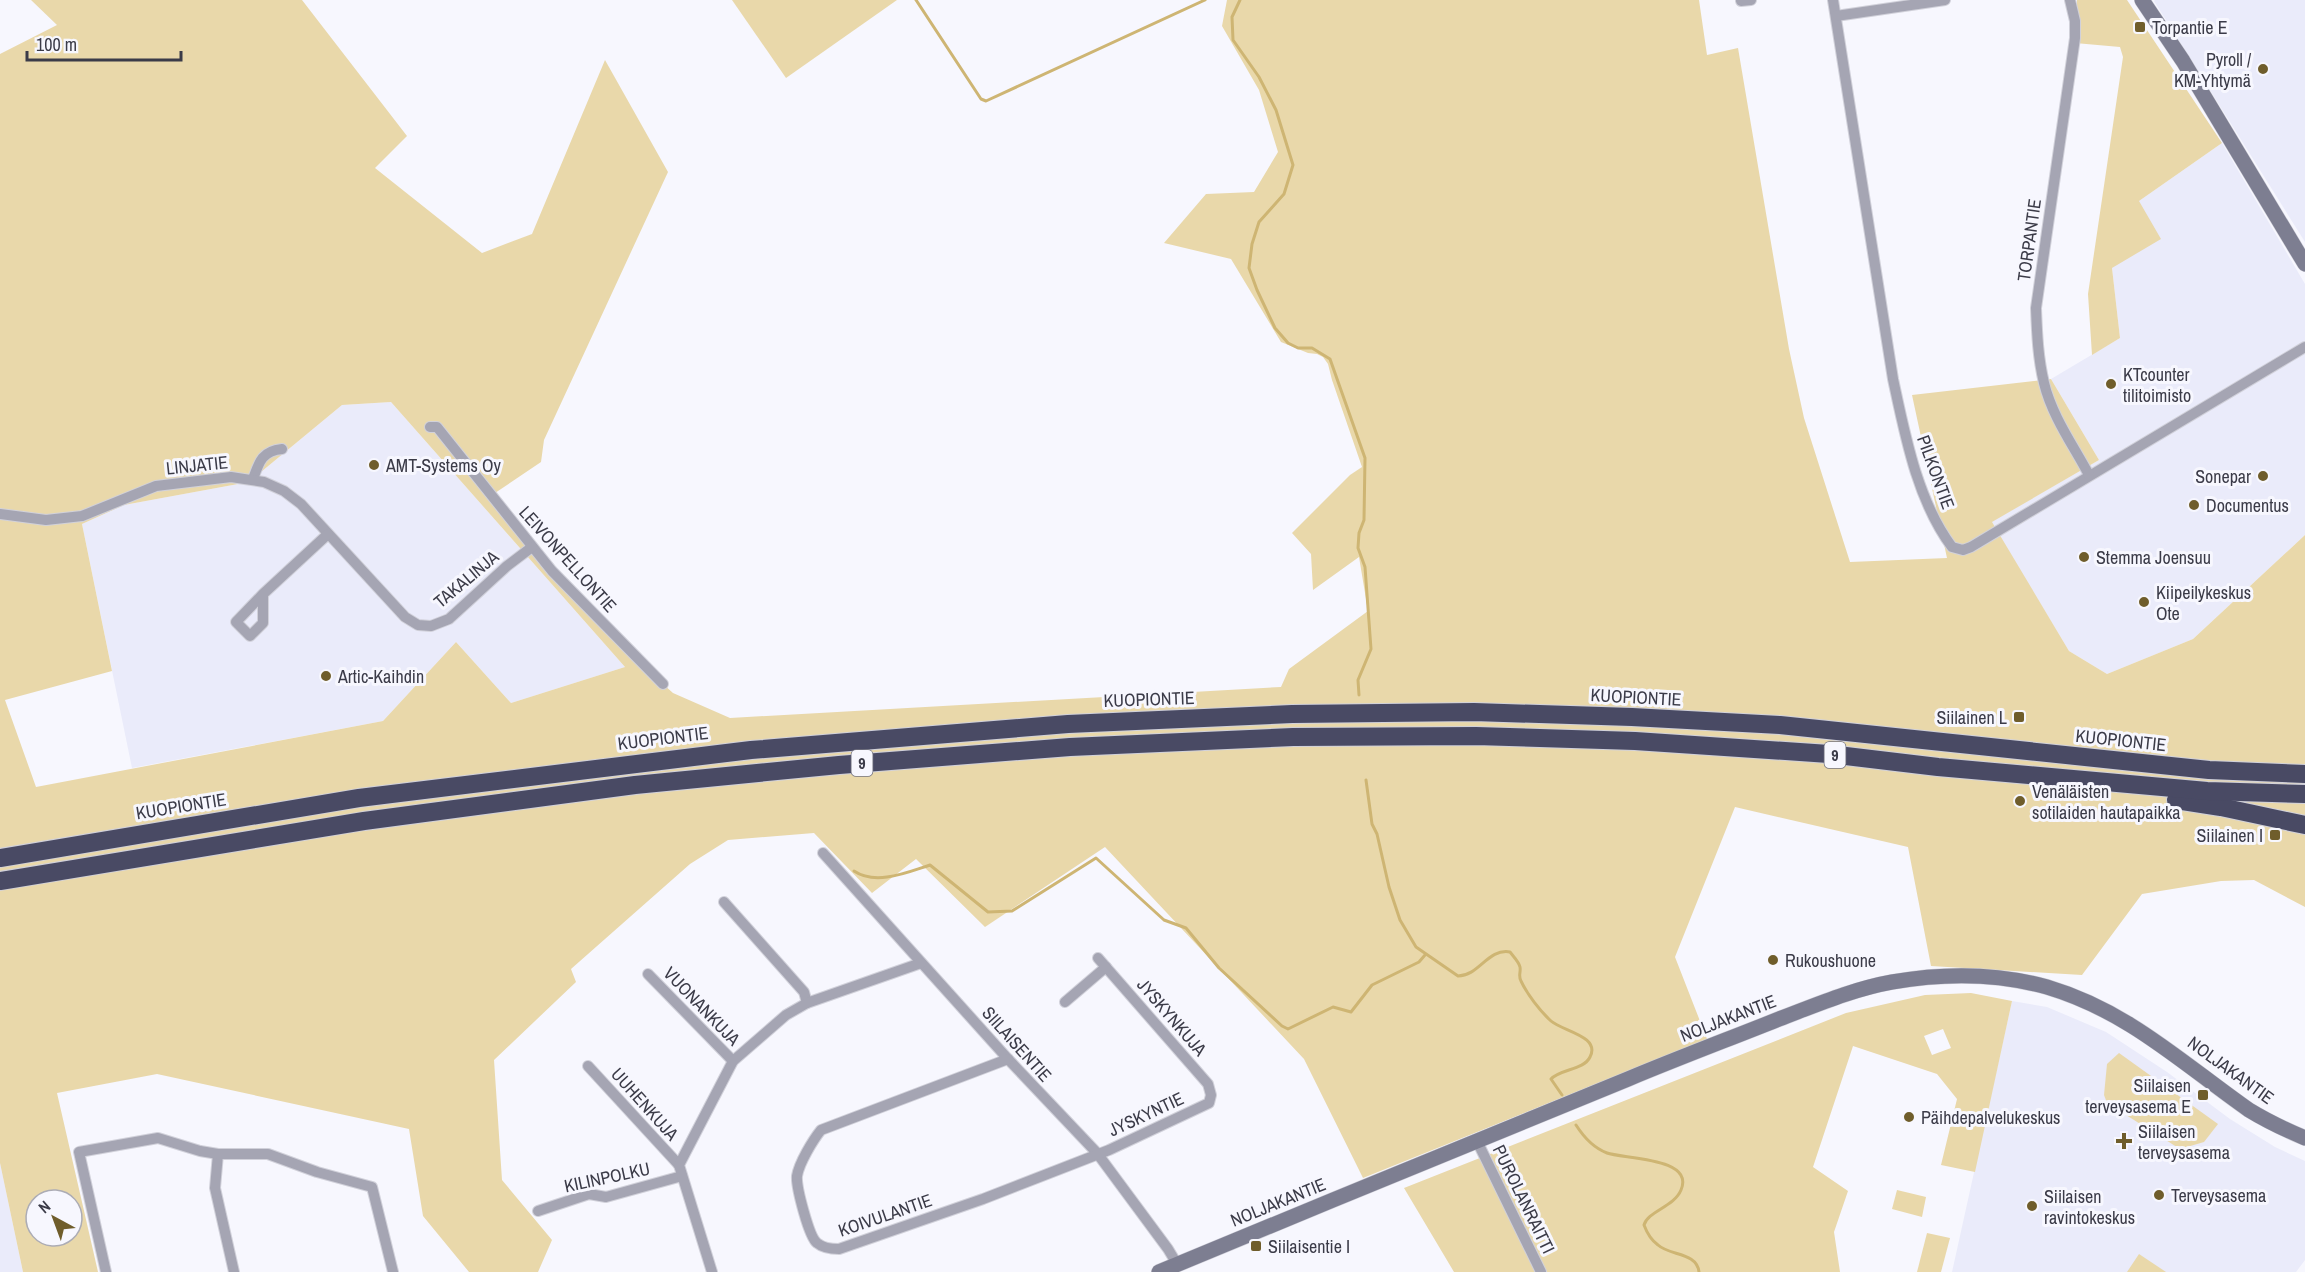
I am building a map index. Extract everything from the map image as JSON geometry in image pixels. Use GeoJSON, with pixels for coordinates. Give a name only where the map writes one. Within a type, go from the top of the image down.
{"type":"FeatureCollection","features":[{"type":"Feature","properties":{"kind":"highway","name":"KUOPIONTIE"},"geometry":{"type":"LineString","coordinates":[[0,858],[358,798],[727,752],[1068,724],[1292,714],[1474,712],[1760,724],[2209,770],[2305,774]]}},
{"type":"Feature","properties":{"kind":"highway","name":"9"},"geometry":{"type":"LineString","coordinates":[[0,881],[364,821],[635,785],[839,765],[1082,746],[1293,737],[1476,736],[1635,741],[1829,754],[2147,787],[2240,794],[2305,794]]}},
{"type":"Feature","properties":{"kind":"highway"},"geometry":{"type":"LineString","coordinates":[[2147,787],[2165,798],[2305,825]]}},
{"type":"Feature","properties":{"kind":"main road"},"geometry":{"type":"LineString","coordinates":[[2142,0],[2189,71],[2305,264]]}},
{"type":"Feature","properties":{"kind":"main road","name":"NOLJAKANTIE"},"geometry":{"type":"LineString","coordinates":[[1159,1272],[1705,1047],[1840,996],[1889,982],[1965,975],[1998,977],[2045,987],[2082,999],[2113,1013],[2170,1050],[2250,1110],[2305,1138]]}},
{"type":"Feature","properties":{"kind":"street","name":"PILKONTIE"},"geometry":{"type":"LineString","coordinates":[[1833,0],[1893,379],[1903,427],[1920,483],[1941,533],[1952,547],[1963,550],[1971,547],[2305,347]]}},
{"type":"Feature","properties":{"kind":"street"},"geometry":{"type":"LineString","coordinates":[[1836,16],[1945,0]]}},
{"type":"Feature","properties":{"kind":"street","name":"TORPANTIE"},"geometry":{"type":"LineString","coordinates":[[2070,0],[2075,21],[2075,38],[2042,258],[2036,318],[2044,384],[2056,416],[2089,475]]}},
{"type":"Feature","properties":{"kind":"street","name":"LEIVONPELLONTIE"},"geometry":{"type":"LineString","coordinates":[[430,427],[437,426],[552,571],[663,684]]}},
{"type":"Feature","properties":{"kind":"street"},"geometry":{"type":"LineString","coordinates":[[253,479],[263,456],[268,452],[282,449]]}},
{"type":"Feature","properties":{"kind":"street","name":"LINJATIE"},"geometry":{"type":"LineString","coordinates":[[0,514],[46,520],[82,516],[156,486],[231,477],[253,479],[276,487],[293,497],[405,618],[418,625]]}},
{"type":"Feature","properties":{"kind":"street"},"geometry":{"type":"LineString","coordinates":[[263,594],[328,534]]}},
{"type":"Feature","properties":{"kind":"street","name":"TAKALINJA"},"geometry":{"type":"LineString","coordinates":[[418,625],[430,626],[449,619],[507,566],[532,547]]}},
{"type":"Feature","properties":{"kind":"street","name":"SIILAISENTIE"},"geometry":{"type":"LineString","coordinates":[[823,853],[1008,1059],[1097,1154],[1177,1264]]}},
{"type":"Feature","properties":{"kind":"street"},"geometry":{"type":"LineString","coordinates":[[724,902],[804,992],[807,1003]]}},
{"type":"Feature","properties":{"kind":"street","name":"JYSKYNKUJA"},"geometry":{"type":"LineString","coordinates":[[1065,1002],[1102,962],[1208,1084],[1211,1095],[1209,1102]]}},
{"type":"Feature","properties":{"kind":"street"},"geometry":{"type":"LineString","coordinates":[[712,1272],[679,1164],[733,1061],[786,1015],[807,1003],[921,963]]}},
{"type":"Feature","properties":{"kind":"street","name":"VUONANKUJA"},"geometry":{"type":"LineString","coordinates":[[648,974],[733,1061]]}},
{"type":"Feature","properties":{"kind":"street","name":"KOIVULANTIE"},"geometry":{"type":"LineString","coordinates":[[1008,1059],[821,1130],[813,1139],[797,1175],[811,1237],[817,1244],[839,1249],[983,1199],[1097,1154]]}},
{"type":"Feature","properties":{"kind":"street","name":"UUHENKUJA"},"geometry":{"type":"LineString","coordinates":[[588,1066],[679,1164]]}},
{"type":"Feature","properties":{"kind":"street","name":"JYSKYNTIE"},"geometry":{"type":"LineString","coordinates":[[1097,1154],[1209,1102]]}},
{"type":"Feature","properties":{"kind":"street"},"geometry":{"type":"LineString","coordinates":[[106,1272],[79,1152],[158,1138],[218,1154],[268,1154],[317,1172],[372,1187],[393,1272]]}},
{"type":"Feature","properties":{"kind":"street","name":"PUROLANRAITTI"},"geometry":{"type":"LineString","coordinates":[[1477,1141],[1541,1272]]}},
{"type":"Feature","properties":{"kind":"street"},"geometry":{"type":"LineString","coordinates":[[218,1154],[215,1188],[234,1272]]}},
{"type":"Feature","properties":{"kind":"street","name":"KILINPOLKU"},"geometry":{"type":"LineString","coordinates":[[538,1211],[589,1194],[606,1197],[682,1176]]}},
{"type":"Feature","properties":{"kind":"shaded area"},"geometry":{"type":"Polygon","coordinates":[[[31,0],[302,0],[407,136],[375,168],[482,253],[532,234],[605,60],[668,172],[544,440],[541,462],[492,495],[532,547],[663,684],[673,693],[730,718],[1281,687],[1289,669],[1368,611],[1359,557],[1313,590],[1311,554],[1292,533],[1350,475],[1362,467],[1328,364],[1323,357],[1281,342],[1231,259],[1164,243],[1206,194],[1254,192],[1278,152],[1259,90],[1222,26],[1227,0],[1699,0],[1707,55],[1738,48],[1789,349],[1804,418],[1850,562],[1947,558],[1912,395],[2051,379],[2099,460],[1992,522],[2069,651],[2107,674],[2193,639],[2305,535],[2305,907],[2254,880],[2221,881],[2142,894],[2082,975],[1931,966],[1908,847],[1735,807],[1675,957],[1707,1039],[1363,1178],[1304,1059],[1105,847],[985,927],[916,859],[872,893],[814,833],[728,840],[690,864],[571,969],[576,982],[494,1060],[502,1180],[552,1240],[538,1272],[469,1272],[423,1216],[409,1129],[157,1074],[57,1093],[79,1188],[24,1188],[24,1248],[84,1248],[84,1211],[98,1272],[23,1272],[0,1163],[0,54],[57,25],[31,0]],[[391,402],[342,405],[249,482],[124,505],[82,524],[112,671],[5,700],[36,787],[383,721],[456,642],[511,703],[625,667],[391,402]]]}},
{"type":"Feature","properties":{"kind":"shaded area"},"geometry":{"type":"Polygon","coordinates":[[[732,0],[897,0],[786,78],[732,0]]]}},
{"type":"Feature","properties":{"kind":"shaded area"},"geometry":{"type":"Polygon","coordinates":[[[2077,0],[2127,0],[2222,143],[2139,201],[2161,239],[2112,268],[2120,338],[2092,355],[2088,294],[2123,57],[2120,47],[2075,43],[2077,0]]]}},
{"type":"Feature","properties":{"kind":"shaded area"},"geometry":{"type":"Polygon","coordinates":[[[2305,0],[2305,242],[2154,1],[2305,0]]]}},
{"type":"Feature","properties":{"kind":"shaded area"},"geometry":{"type":"Polygon","coordinates":[[[2222,143],[2305,284],[2305,535],[2193,639],[2107,674],[2069,651],[1991,522],[2099,460],[2051,379],[2120,338],[2112,268],[2139,201],[2222,143]]]}},
{"type":"Feature","properties":{"kind":"shaded area"},"geometry":{"type":"Polygon","coordinates":[[[391,402],[625,667],[511,703],[456,642],[383,721],[132,768],[82,524],[124,505],[249,482],[342,405],[391,402]]]}},
{"type":"Feature","properties":{"kind":"shaded area"},"geometry":{"type":"Polygon","coordinates":[[[1971,993],[2012,1001],[1975,1172],[1941,1165],[1957,1099],[1937,1074],[1853,1046],[1813,1167],[1848,1191],[1834,1232],[1840,1272],[1454,1272],[1404,1188],[1846,1013],[1925,995],[1971,993]],[[1943,1029],[1924,1036],[1932,1055],[1951,1048],[1943,1029]]]}},
{"type":"Feature","properties":{"kind":"shaded area","name":"Siilaisen terveysasema"},"geometry":{"type":"Polygon","coordinates":[[[2012,1001],[2047,1007],[2106,1032],[2167,1072],[2230,1119],[2275,1147],[2305,1161],[2305,1260],[2296,1272],[1952,1272],[2012,1001]]]}},
{"type":"Feature","properties":{"kind":"shaded area"},"geometry":{"type":"Polygon","coordinates":[[[2119,1053],[2218,1124],[2204,1142],[2180,1149],[2107,1103],[2104,1095],[2107,1064],[2119,1053]]]}},
{"type":"Feature","properties":{"kind":"shaded area"},"geometry":{"type":"Polygon","coordinates":[[[0,1163],[23,1272],[0,1272],[0,1163]]]}},
{"type":"Feature","properties":{"kind":"shaded area"},"geometry":{"type":"Polygon","coordinates":[[[1897,1190],[1926,1197],[1922,1217],[1892,1209],[1897,1190]]]}},
{"type":"Feature","properties":{"kind":"shaded area"},"geometry":{"type":"Polygon","coordinates":[[[1927,1233],[1950,1238],[1941,1272],[1917,1272],[1927,1233]]]}},
{"type":"Feature","properties":{"kind":"shaded area"},"geometry":{"type":"Polygon","coordinates":[[[2139,1254],[2166,1272],[2127,1272],[2139,1254]]]}},
{"type":"Feature","properties":{"kind":"waterway"},"geometry":{"type":"LineString","coordinates":[[916,0],[981,99],[986,101],[1205,0]]}},
{"type":"Feature","properties":{"kind":"waterway"},"geometry":{"type":"LineString","coordinates":[[1240,0],[1232,17],[1233,40],[1259,77],[1276,110],[1293,165],[1284,194],[1259,222],[1252,244],[1249,268],[1275,328],[1288,343],[1298,348],[1312,348],[1330,359],[1365,458],[1364,520],[1359,533],[1358,548],[1365,567],[1371,649],[1358,680],[1359,695]]}},
{"type":"Feature","properties":{"kind":"waterway"},"geometry":{"type":"LineString","coordinates":[[1366,780],[1372,824],[1377,834],[1389,887],[1400,920],[1416,947],[1458,976],[1472,972],[1496,954],[1510,952],[1519,965],[1520,977],[1530,997],[1543,1012],[1556,1025],[1579,1035],[1590,1044],[1592,1050],[1590,1057],[1583,1065],[1560,1073],[1551,1079],[1562,1095]]}},
{"type":"Feature","properties":{"kind":"waterway"},"geometry":{"type":"LineString","coordinates":[[854,871],[882,878],[930,865],[988,912],[1012,911],[1096,858],[1164,920],[1186,928],[1219,968],[1288,1029],[1333,1007],[1351,1012],[1372,985],[1419,962],[1425,955]]}},
{"type":"Feature","properties":{"kind":"waterway"},"geometry":{"type":"LineString","coordinates":[[1576,1125],[1589,1141],[1607,1153],[1655,1161],[1678,1171],[1682,1179],[1678,1196],[1650,1216],[1644,1225],[1656,1243],[1693,1261],[1699,1272]]}},
{"type":"Feature","properties":{"kind":"place","name":"Torpantie E"},"geometry":{"type":"Point","coordinates":[2140,27]}},
{"type":"Feature","properties":{"kind":"place","name":"Pyroll / KM-Yhtymä"},"geometry":{"type":"Point","coordinates":[2263,69]}},
{"type":"Feature","properties":{"kind":"place","name":"KTcounter tilitoimisto"},"geometry":{"type":"Point","coordinates":[2111,384]}},
{"type":"Feature","properties":{"kind":"place","name":"AMT-Systems Oy"},"geometry":{"type":"Point","coordinates":[374,465]}},
{"type":"Feature","properties":{"kind":"place","name":"Sonepar"},"geometry":{"type":"Point","coordinates":[2263,476]}},
{"type":"Feature","properties":{"kind":"place","name":"Documentus"},"geometry":{"type":"Point","coordinates":[2194,505]}},
{"type":"Feature","properties":{"kind":"place","name":"Stemma Joensuu"},"geometry":{"type":"Point","coordinates":[2084,557]}},
{"type":"Feature","properties":{"kind":"place","name":"Kiipeilykeskus Ote"},"geometry":{"type":"Point","coordinates":[2144,602]}},
{"type":"Feature","properties":{"kind":"place","name":"Artic-Kaihdin"},"geometry":{"type":"Point","coordinates":[326,676]}},
{"type":"Feature","properties":{"kind":"place","name":"Siilainen L"},"geometry":{"type":"Point","coordinates":[2019,717]}},
{"type":"Feature","properties":{"kind":"place","name":"Venäläisten sotilaiden hautapaikka"},"geometry":{"type":"Point","coordinates":[2020,801]}},
{"type":"Feature","properties":{"kind":"place","name":"Siilainen I"},"geometry":{"type":"Point","coordinates":[2275,835]}},
{"type":"Feature","properties":{"kind":"place","name":"Rukoushuone"},"geometry":{"type":"Point","coordinates":[1773,960]}},
{"type":"Feature","properties":{"kind":"place","name":"Siilaisen terveysasema E"},"geometry":{"type":"Point","coordinates":[2203,1095]}},
{"type":"Feature","properties":{"kind":"place","name":"Päihdepalvelukeskus"},"geometry":{"type":"Point","coordinates":[1909,1117]}},
{"type":"Feature","properties":{"kind":"place","name":"Siilaisen terveysasema"},"geometry":{"type":"Point","coordinates":[2124,1141]}},
{"type":"Feature","properties":{"kind":"place","name":"Terveysasema"},"geometry":{"type":"Point","coordinates":[2159,1195]}},
{"type":"Feature","properties":{"kind":"place","name":"Siilaisen ravintokeskus"},"geometry":{"type":"Point","coordinates":[2032,1206]}},
{"type":"Feature","properties":{"kind":"place","name":"Siilaisentie I"},"geometry":{"type":"Point","coordinates":[1256,1246]}}]}
